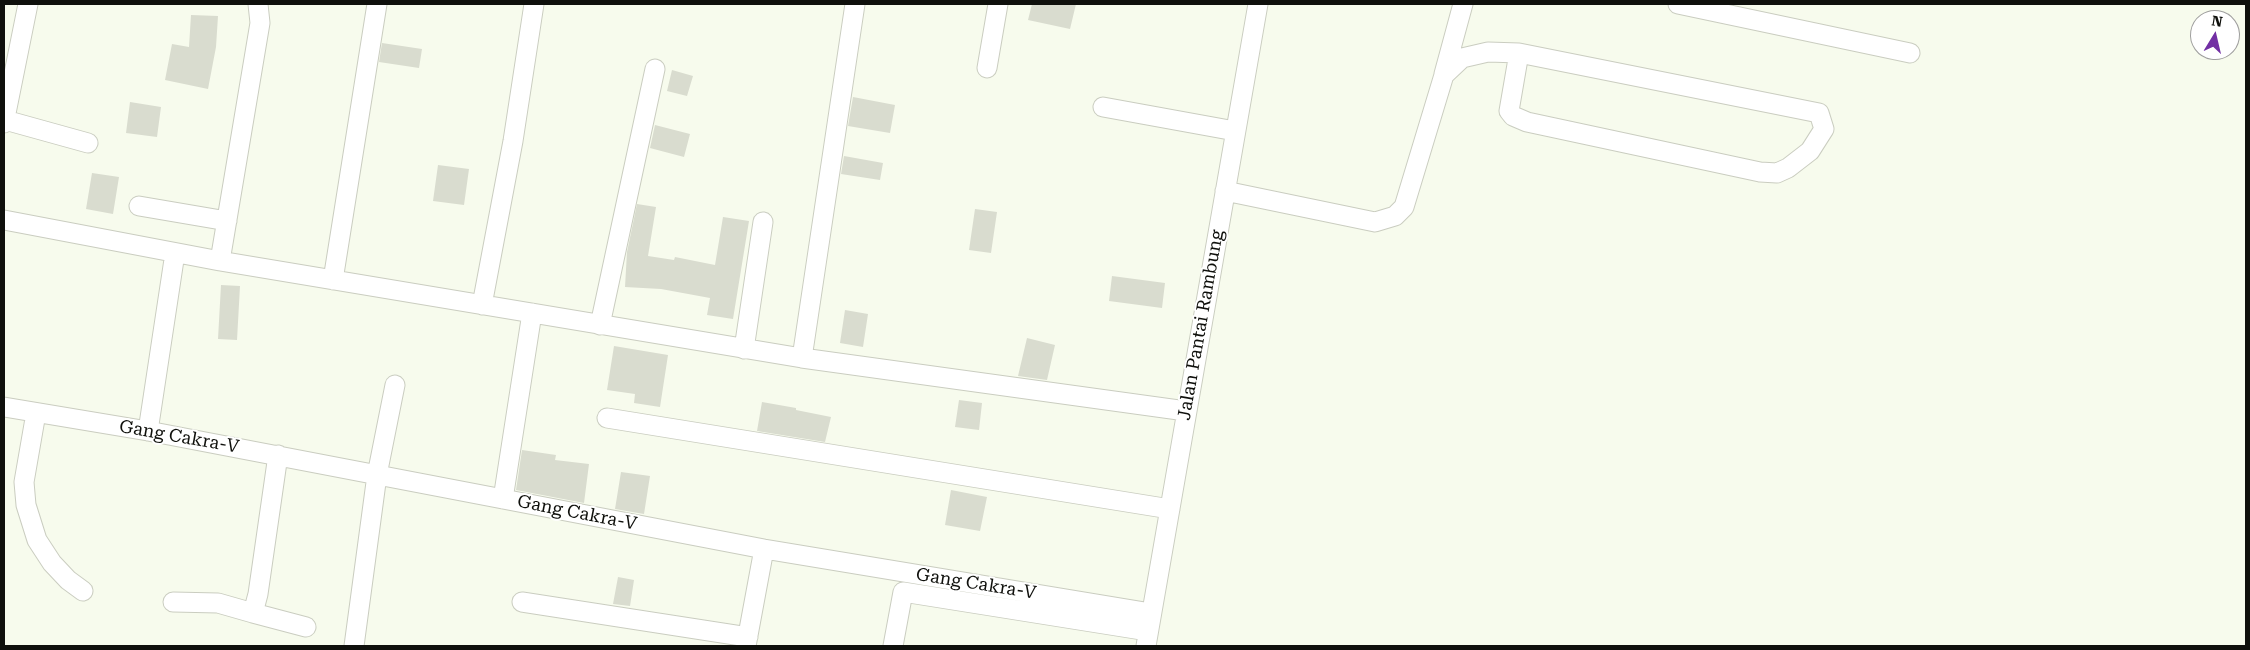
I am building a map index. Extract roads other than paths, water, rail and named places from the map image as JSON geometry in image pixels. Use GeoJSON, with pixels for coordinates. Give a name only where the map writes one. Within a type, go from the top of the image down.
{"type":"FeatureCollection","features":[{"type":"Feature","properties":{"kind":"street"},"geometry":{"type":"LineString","coordinates":[[28,4],[4,121],[88,143]]}},
{"type":"Feature","properties":{"kind":"street"},"geometry":{"type":"LineString","coordinates":[[220,261],[260,23],[258,4]]}},
{"type":"Feature","properties":{"kind":"street"},"geometry":{"type":"LineString","coordinates":[[333,280],[377,4]]}},
{"type":"Feature","properties":{"kind":"street"},"geometry":{"type":"LineString","coordinates":[[482,305],[513,141],[534,4]]}},
{"type":"Feature","properties":{"kind":"street"},"geometry":{"type":"LineString","coordinates":[[802,358],[855,4]]}},
{"type":"Feature","properties":{"kind":"street"},"geometry":{"type":"LineString","coordinates":[[987,68],[998,4]]}},
{"type":"Feature","properties":{"kind":"street","name":"Jalan Pantai Rambung"},"geometry":{"type":"LineString","coordinates":[[1147,639],[1258,4]]}},
{"type":"Feature","properties":{"kind":"street"},"geometry":{"type":"LineString","coordinates":[[1224,191],[1375,222],[1395,216],[1404,207],[1444,76],[1463,4]]}},
{"type":"Feature","properties":{"kind":"street"},"geometry":{"type":"LineString","coordinates":[[1678,4],[1910,52]]}},
{"type":"Feature","properties":{"kind":"street"},"geometry":{"type":"LineString","coordinates":[[1444,76],[1462,58],[1488,52],[1519,53],[1819,113],[1824,129],[1810,151],[1788,168],[1777,173],[1760,172],[1527,122],[1513,116],[1509,111],[1519,53]]}},
{"type":"Feature","properties":{"kind":"street"},"geometry":{"type":"LineString","coordinates":[[600,324],[655,69]]}},
{"type":"Feature","properties":{"kind":"street"},"geometry":{"type":"LineString","coordinates":[[1102,106],[1235,130]]}},
{"type":"Feature","properties":{"kind":"street"},"geometry":{"type":"LineString","coordinates":[[139,206],[227,221]]}},
{"type":"Feature","properties":{"kind":"street"},"geometry":{"type":"LineString","coordinates":[[4,220],[220,261],[744,349],[1186,412]]}},
{"type":"Feature","properties":{"kind":"street"},"geometry":{"type":"LineString","coordinates":[[744,349],[763,222]]}},
{"type":"Feature","properties":{"kind":"street"},"geometry":{"type":"LineString","coordinates":[[148,431],[175,253]]}},
{"type":"Feature","properties":{"kind":"street"},"geometry":{"type":"LineString","coordinates":[[503,499],[532,313]]}},
{"type":"Feature","properties":{"kind":"street"},"geometry":{"type":"LineString","coordinates":[[354,646],[377,475],[395,384]]}},
{"type":"Feature","properties":{"kind":"street","name":"Gang Cakra-V"},"geometry":{"type":"LineString","coordinates":[[4,407],[278,455],[764,549],[1151,613]]}},
{"type":"Feature","properties":{"kind":"street"},"geometry":{"type":"LineString","coordinates":[[36,412],[24,482],[26,505],[37,540],[52,563],[68,580],[83,591]]}},
{"type":"Feature","properties":{"kind":"street"},"geometry":{"type":"LineString","coordinates":[[607,418],[1170,509]]}},
{"type":"Feature","properties":{"kind":"street"},"geometry":{"type":"LineString","coordinates":[[253,613],[258,594],[278,455]]}},
{"type":"Feature","properties":{"kind":"street"},"geometry":{"type":"LineString","coordinates":[[522,602],[747,642],[764,549]]}},
{"type":"Feature","properties":{"kind":"street"},"geometry":{"type":"LineString","coordinates":[[893,646],[903,592],[1147,639]]}},
{"type":"Feature","properties":{"kind":"street"},"geometry":{"type":"LineString","coordinates":[[173,602],[218,603],[306,627]]}}]}
